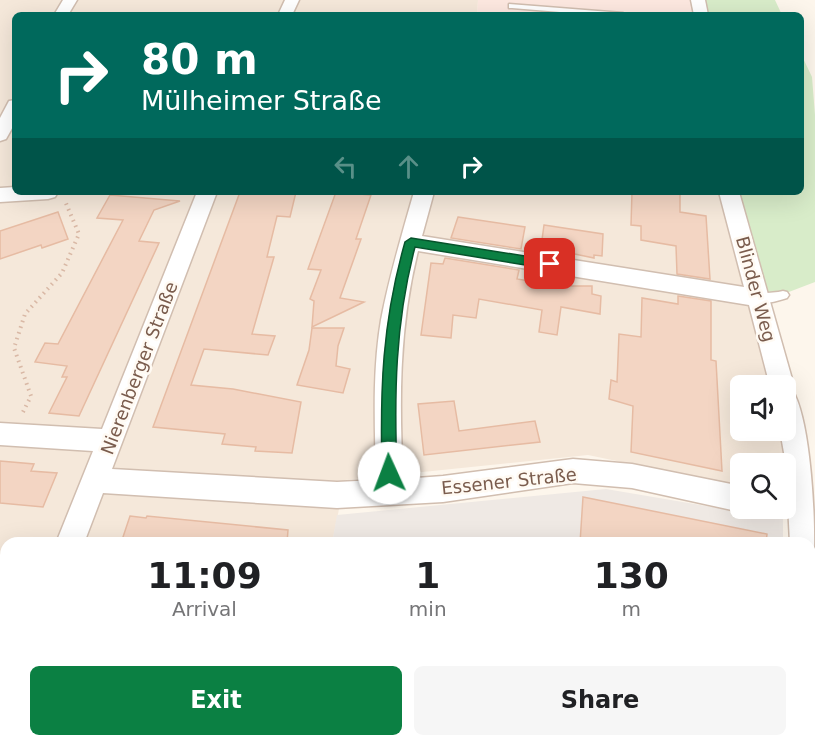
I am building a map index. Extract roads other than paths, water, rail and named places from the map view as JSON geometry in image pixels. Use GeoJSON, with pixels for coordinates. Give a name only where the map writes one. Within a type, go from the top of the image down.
{"type":"FeatureCollection","features":[{"type":"Feature","properties":{"kind":"street"},"geometry":{"type":"LineString","coordinates":[[0,135],[12,111]]}},
{"type":"Feature","properties":{"kind":"street"},"geometry":{"type":"LineString","coordinates":[[0,195],[26,195]]}},
{"type":"Feature","properties":{"kind":"street","name":"Nierenberger Straße"},"geometry":{"type":"LineString","coordinates":[[72,537],[206,195]]}},
{"type":"Feature","properties":{"kind":"street"},"geometry":{"type":"LineString","coordinates":[[390,493],[387,394],[390,340],[398,287],[422,195]]}},
{"type":"Feature","properties":{"kind":"street","name":"Blinder Weg"},"geometry":{"type":"LineString","coordinates":[[730,195],[779,375]]}},
{"type":"Feature","properties":{"kind":"street"},"geometry":{"type":"LineString","coordinates":[[411,242],[759,298]]}},
{"type":"Feature","properties":{"kind":"street"},"geometry":{"type":"LineString","coordinates":[[6,434],[110,441]]}},
{"type":"Feature","properties":{"kind":"street","name":"Essener Straße"},"geometry":{"type":"LineString","coordinates":[[95,480],[337,495],[443,489],[573,471],[632,476],[730,497]]}},
{"type":"Feature","properties":{"kind":"street"},"geometry":{"type":"LineString","coordinates":[[796,514],[802,537]]}},
{"type":"Feature","properties":{"kind":"lane"},"geometry":{"type":"LineString","coordinates":[[512,6],[586,12]]}},
{"type":"Feature","properties":{"kind":"lane"},"geometry":{"type":"LineString","coordinates":[[759,298],[774,298],[783,295]]}}]}
